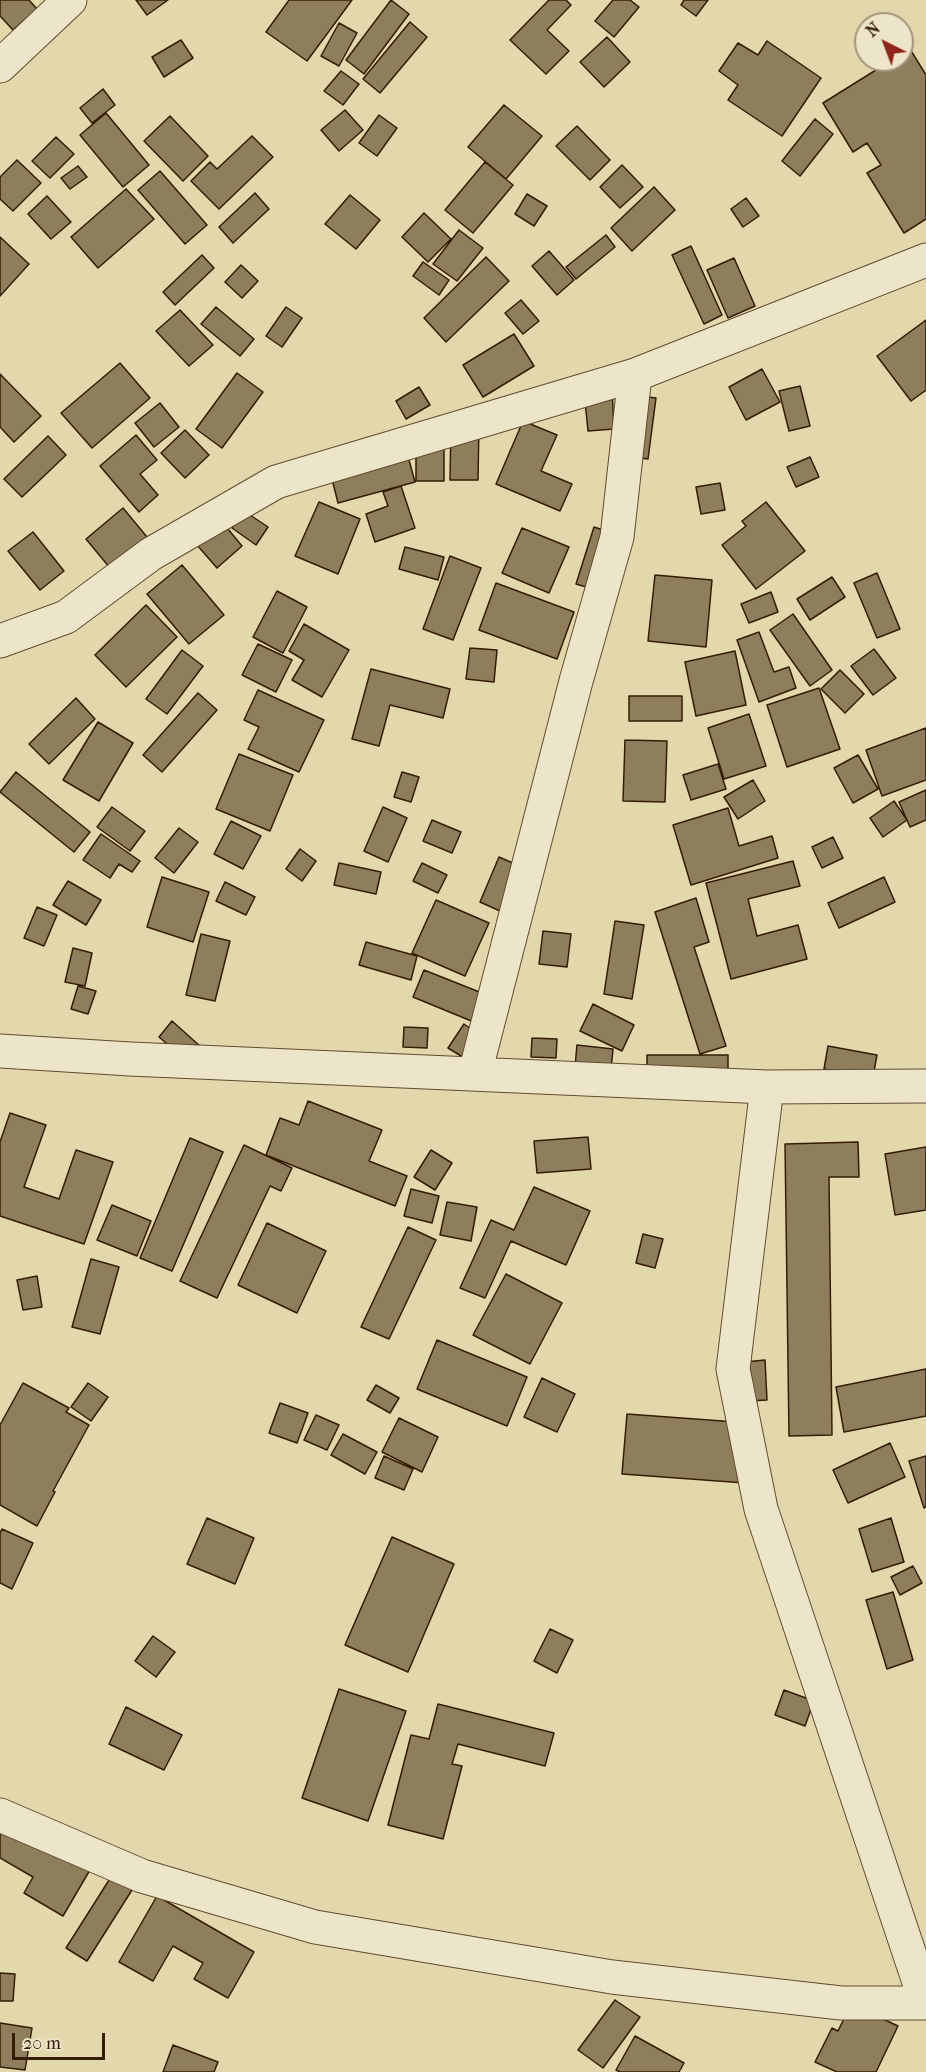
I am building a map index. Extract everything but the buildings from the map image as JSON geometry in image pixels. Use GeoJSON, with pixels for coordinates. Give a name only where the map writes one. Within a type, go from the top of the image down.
{"type":"FeatureCollection","features":[{"type":"Feature","properties":{"kind":"street"},"geometry":{"type":"LineString","coordinates":[[0,66],[70,0]]}},
{"type":"Feature","properties":{"kind":"street"},"geometry":{"type":"LineString","coordinates":[[0,641],[66,617],[151,554],[276,482],[635,375],[926,260]]}},
{"type":"Feature","properties":{"kind":"street"},"geometry":{"type":"LineString","coordinates":[[475,1073],[576,681],[617,537],[635,375]]}},
{"type":"Feature","properties":{"kind":"street"},"geometry":{"type":"LineString","coordinates":[[0,1051],[767,1087],[926,1086]]}},
{"type":"Feature","properties":{"kind":"street"},"geometry":{"type":"LineString","coordinates":[[0,1815],[142,1876],[315,1927],[612,1977],[842,2003],[926,2003],[761,1509],[733,1369],[767,1087]]}}]}
